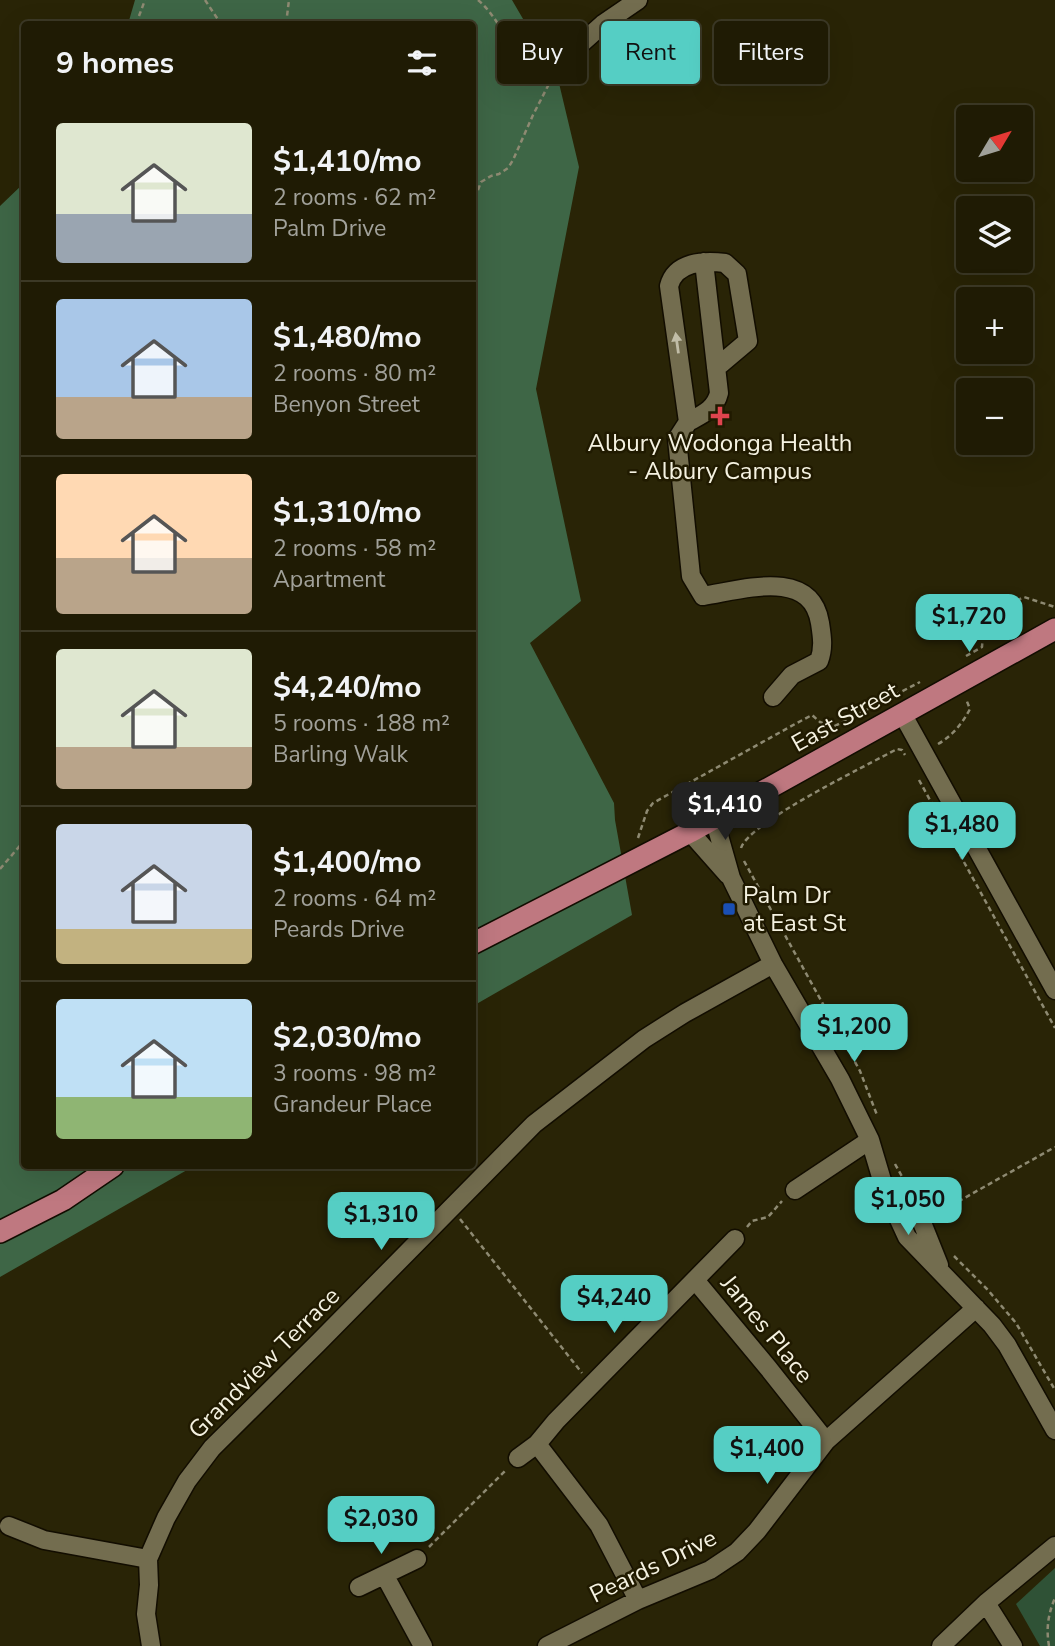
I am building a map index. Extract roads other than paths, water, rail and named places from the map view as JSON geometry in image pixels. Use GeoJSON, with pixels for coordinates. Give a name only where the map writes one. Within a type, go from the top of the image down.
{"type":"FeatureCollection","features":[{"type":"Feature","properties":{"kind":"main road","name":"East Street"},"geometry":{"type":"LineString","coordinates":[[476,942],[690,832],[1055,629]]}},
{"type":"Feature","properties":{"kind":"main road"},"geometry":{"type":"LineString","coordinates":[[0,1232],[62,1200],[108,1169]]}},
{"type":"Feature","properties":{"kind":"street"},"geometry":{"type":"LineString","coordinates":[[587,38],[638,0]]}},
{"type":"Feature","properties":{"kind":"street"},"geometry":{"type":"LineString","coordinates":[[687,417],[710,410],[719,393],[704,262]]}},
{"type":"Feature","properties":{"kind":"street"},"geometry":{"type":"LineString","coordinates":[[716,368],[748,341],[737,274],[724,263],[704,262],[683,267],[671,279],[669,286],[687,417],[677,439],[691,576],[703,596],[780,585],[810,598],[818,614],[822,638],[819,661],[792,675],[773,697]]}},
{"type":"Feature","properties":{"kind":"street"},"geometry":{"type":"LineString","coordinates":[[903,715],[1055,990]]}},
{"type":"Feature","properties":{"kind":"street"},"geometry":{"type":"LineString","coordinates":[[714,818],[731,878],[773,964],[840,1079],[870,1140],[884,1186],[907,1237],[992,1325],[1007,1345],[1055,1430]]}},
{"type":"Feature","properties":{"kind":"street"},"geometry":{"type":"LineString","coordinates":[[690,832],[731,878]]}},
{"type":"Feature","properties":{"kind":"street","name":"Grandview Terrace"},"geometry":{"type":"LineString","coordinates":[[151,1646],[146,1614],[148,1559],[166,1518],[187,1481],[212,1448],[534,1124],[636,1045],[685,1013],[773,964]]}},
{"type":"Feature","properties":{"kind":"street"},"geometry":{"type":"LineString","coordinates":[[795,1190],[870,1140]]}},
{"type":"Feature","properties":{"kind":"street"},"geometry":{"type":"LineString","coordinates":[[518,1458],[537,1444],[556,1420],[736,1239]]}},
{"type":"Feature","properties":{"kind":"street","name":"James Place"},"geometry":{"type":"LineString","coordinates":[[695,1280],[826,1441]]}},
{"type":"Feature","properties":{"kind":"street","name":"Peards Drive"},"geometry":{"type":"LineString","coordinates":[[547,1646],[638,1600],[710,1570],[737,1552],[758,1531],[826,1441],[976,1308]]}},
{"type":"Feature","properties":{"kind":"street"},"geometry":{"type":"LineString","coordinates":[[537,1444],[599,1525],[638,1600]]}},
{"type":"Feature","properties":{"kind":"street"},"geometry":{"type":"LineString","coordinates":[[9,1526],[44,1540],[148,1559]]}},
{"type":"Feature","properties":{"kind":"street"},"geometry":{"type":"LineString","coordinates":[[941,1646],[986,1603],[1055,1546]]}},
{"type":"Feature","properties":{"kind":"street"},"geometry":{"type":"LineString","coordinates":[[359,1587],[417,1559]]}},
{"type":"Feature","properties":{"kind":"street"},"geometry":{"type":"LineString","coordinates":[[385,1576],[424,1646]]}},
{"type":"Feature","properties":{"kind":"street"},"geometry":{"type":"LineString","coordinates":[[986,1603],[1013,1646]]}},
{"type":"Feature","properties":{"kind":"place","name":"Albury Wodonga Health - Albury Campus"},"geometry":{"type":"Point","coordinates":[720,416]}},
{"type":"Feature","properties":{"kind":"place","name":"Palm Dr at East St"},"geometry":{"type":"Point","coordinates":[729,909]}}]}
